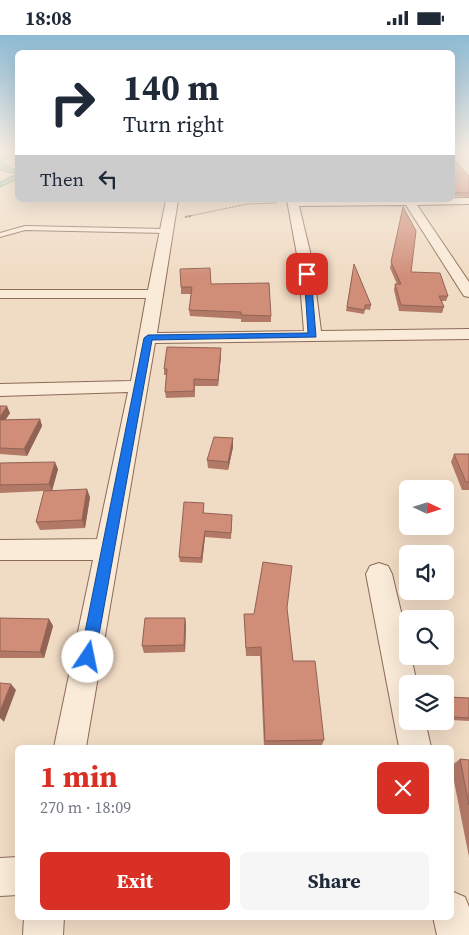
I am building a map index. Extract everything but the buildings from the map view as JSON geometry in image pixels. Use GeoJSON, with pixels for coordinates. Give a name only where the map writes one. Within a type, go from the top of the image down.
{"type":"FeatureCollection","features":[{"type":"Feature","properties":{"kind":"street"},"geometry":{"type":"LineString","coordinates":[[455,201],[469,201]]}},
{"type":"Feature","properties":{"kind":"street"},"geometry":{"type":"LineString","coordinates":[[293,202],[306,260],[313,335]]}},
{"type":"Feature","properties":{"kind":"street"},"geometry":{"type":"LineString","coordinates":[[410,202],[469,293]]}},
{"type":"Feature","properties":{"kind":"street"},"geometry":{"type":"LineString","coordinates":[[70,745],[148,338],[168,217]]}},
{"type":"Feature","properties":{"kind":"street"},"geometry":{"type":"LineString","coordinates":[[0,294],[154,294]]}},
{"type":"Feature","properties":{"kind":"street"},"geometry":{"type":"LineString","coordinates":[[148,338],[469,335]]}},
{"type":"Feature","properties":{"kind":"street"},"geometry":{"type":"LineString","coordinates":[[0,390],[139,386]]}},
{"type":"Feature","properties":{"kind":"street"},"geometry":{"type":"LineString","coordinates":[[0,550],[108,549]]}},
{"type":"Feature","properties":{"kind":"street"},"geometry":{"type":"LineString","coordinates":[[378,575],[400,675]]}},
{"type":"Feature","properties":{"kind":"street"},"geometry":{"type":"LineString","coordinates":[[412,730],[415,745]]}},
{"type":"Feature","properties":{"kind":"street"},"geometry":{"type":"LineString","coordinates":[[0,877],[15,877]]}},
{"type":"Feature","properties":{"kind":"street"},"geometry":{"type":"LineString","coordinates":[[43,935],[44,920]]}},
{"type":"Feature","properties":{"kind":"street"},"geometry":{"type":"LineString","coordinates":[[453,920],[457,935]]}},
{"type":"Feature","properties":{"kind":"lane"},"geometry":{"type":"LineString","coordinates":[[0,235],[12,230],[25,228],[168,217]]}},
{"type":"Feature","properties":{"kind":"path"},"geometry":{"type":"LineString","coordinates":[[168,217],[193,217],[248,204],[278,202]]}},
{"type":"Feature","properties":{"kind":"route"},"geometry":{"type":"LineString","coordinates":[[88,657],[148,338],[313,335],[307,274]]}}]}
